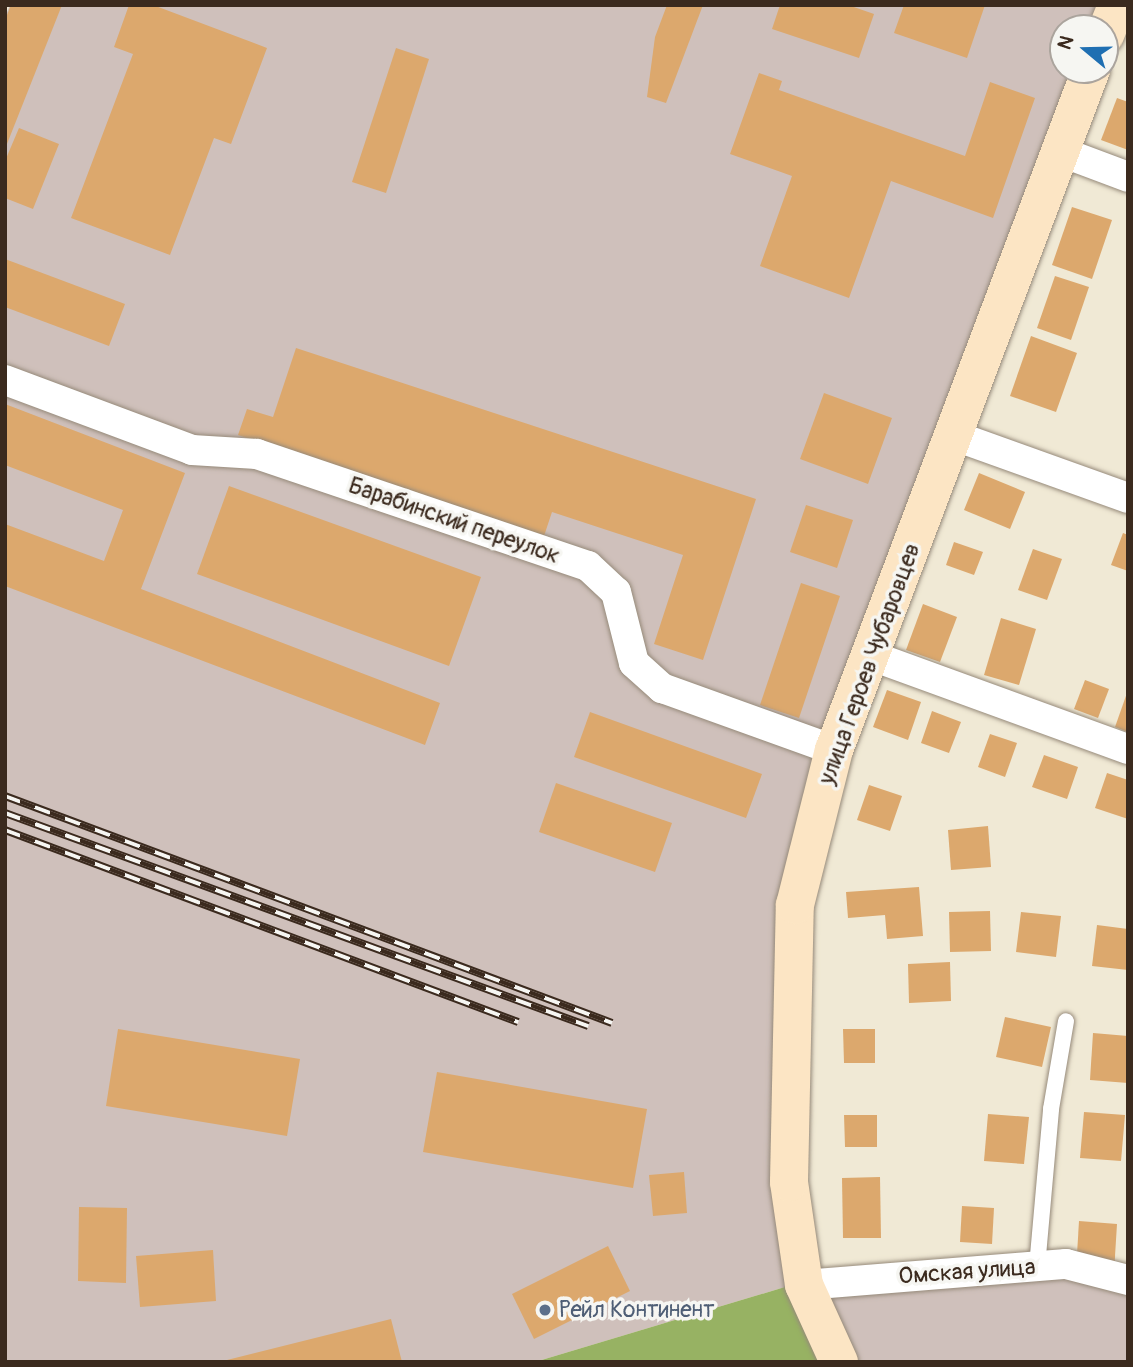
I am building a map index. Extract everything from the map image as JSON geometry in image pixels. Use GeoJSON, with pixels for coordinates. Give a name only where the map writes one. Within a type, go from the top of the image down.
{"type":"FeatureCollection","features":[{"type":"Feature","properties":{"kind":"street","name":"улица Героев Чубаровцев"},"geometry":{"type":"LineString","coordinates":[[839,1362],[804,1285],[789,1182],[795,905],[834,750],[872,656],[1085,84]]}},
{"type":"Feature","properties":{"kind":"street"},"geometry":{"type":"LineString","coordinates":[[1059,151],[1128,177]]}},
{"type":"Feature","properties":{"kind":"street","name":"Барабинский переулок"},"geometry":{"type":"LineString","coordinates":[[5,380],[192,450],[257,454],[588,566],[616,592],[634,663],[662,688],[834,750]]}},
{"type":"Feature","properties":{"kind":"street"},"geometry":{"type":"LineString","coordinates":[[954,436],[1128,498]]}},
{"type":"Feature","properties":{"kind":"street"},"geometry":{"type":"LineString","coordinates":[[872,656],[1128,749]]}},
{"type":"Feature","properties":{"kind":"street","name":"Омская улица"},"geometry":{"type":"LineString","coordinates":[[804,1285],[1066,1264],[1128,1280]]}},
{"type":"Feature","properties":{"kind":"lane"},"geometry":{"type":"LineString","coordinates":[[1037,1267],[1051,1109],[1066,1021]]}},
{"type":"Feature","properties":{"kind":"shaded area"},"geometry":{"type":"Polygon","coordinates":[[[10,5],[1103,5],[1099,14],[1049,14],[1049,84],[1073,84],[822,739],[785,1287],[535,1362],[5,1362],[5,17],[10,5]]]}},
{"type":"Feature","properties":{"kind":"shaded area"},"geometry":{"type":"Polygon","coordinates":[[[1072,1276],[1128,1290],[1128,1362],[858,1362],[829,1297],[1072,1276]]]}},
{"type":"Feature","properties":{"kind":"green space"},"geometry":{"type":"Polygon","coordinates":[[[785,1287],[821,1362],[535,1362],[785,1287]]]}},
{"type":"Feature","properties":{"kind":"building"},"geometry":{"type":"Polygon","coordinates":[[[11,5],[62,5],[5,149],[5,20],[11,5]]]}},
{"type":"Feature","properties":{"kind":"building"},"geometry":{"type":"Polygon","coordinates":[[[129,5],[153,5],[267,48],[231,144],[214,138],[170,255],[71,218],[133,54],[114,47],[129,5]]]}},
{"type":"Feature","properties":{"kind":"building"},"geometry":{"type":"Polygon","coordinates":[[[667,5],[703,5],[666,103],[647,97],[655,37],[667,5]]]}},
{"type":"Feature","properties":{"kind":"building"},"geometry":{"type":"Polygon","coordinates":[[[780,5],[848,5],[874,14],[859,58],[772,29],[780,5]]]}},
{"type":"Feature","properties":{"kind":"building"},"geometry":{"type":"Polygon","coordinates":[[[904,5],[985,5],[967,58],[894,33],[904,5]]]}},
{"type":"Feature","properties":{"kind":"building"},"geometry":{"type":"Polygon","coordinates":[[[396,48],[429,59],[386,193],[352,182],[396,48]]]}},
{"type":"Feature","properties":{"kind":"building"},"geometry":{"type":"Polygon","coordinates":[[[759,73],[782,81],[779,90],[965,156],[990,82],[1035,98],[993,218],[891,181],[849,298],[760,266],[792,176],[730,154],[759,73]]]}},
{"type":"Feature","properties":{"kind":"building"},"geometry":{"type":"Polygon","coordinates":[[[1117,98],[1128,102],[1128,150],[1101,140],[1117,98]]]}},
{"type":"Feature","properties":{"kind":"building"},"geometry":{"type":"Polygon","coordinates":[[[19,128],[59,144],[33,209],[5,198],[5,161],[19,128]]]}},
{"type":"Feature","properties":{"kind":"building"},"geometry":{"type":"Polygon","coordinates":[[[1072,207],[1112,220],[1092,279],[1052,265],[1072,207]]]}},
{"type":"Feature","properties":{"kind":"building"},"geometry":{"type":"Polygon","coordinates":[[[5,259],[125,304],[109,346],[5,307],[5,259]]]}},
{"type":"Feature","properties":{"kind":"building"},"geometry":{"type":"Polygon","coordinates":[[[1055,276],[1089,287],[1071,340],[1037,328],[1055,276]]]}},
{"type":"Feature","properties":{"kind":"building"},"geometry":{"type":"Polygon","coordinates":[[[1031,336],[1077,353],[1056,412],[1010,396],[1031,336]]]}},
{"type":"Feature","properties":{"kind":"building"},"geometry":{"type":"Polygon","coordinates":[[[296,348],[756,499],[703,660],[654,644],[683,555],[552,512],[544,536],[238,435],[247,409],[273,417],[296,348]]]}},
{"type":"Feature","properties":{"kind":"building"},"geometry":{"type":"Polygon","coordinates":[[[824,393],[892,418],[868,484],[800,459],[824,393]]]}},
{"type":"Feature","properties":{"kind":"building"},"geometry":{"type":"Polygon","coordinates":[[[5,404],[185,473],[141,589],[440,703],[425,745],[5,586],[5,524],[104,561],[123,510],[5,465],[5,404]]]}},
{"type":"Feature","properties":{"kind":"building"},"geometry":{"type":"Polygon","coordinates":[[[979,473],[1025,492],[1010,529],[964,510],[979,473]]]}},
{"type":"Feature","properties":{"kind":"building"},"geometry":{"type":"Polygon","coordinates":[[[229,486],[481,577],[449,666],[197,574],[229,486]]]}},
{"type":"Feature","properties":{"kind":"building"},"geometry":{"type":"Polygon","coordinates":[[[806,505],[853,520],[837,568],[790,552],[806,505]]]}},
{"type":"Feature","properties":{"kind":"building"},"geometry":{"type":"Polygon","coordinates":[[[1123,533],[1128,535],[1128,571],[1111,565],[1123,533]]]}},
{"type":"Feature","properties":{"kind":"building"},"geometry":{"type":"Polygon","coordinates":[[[954,542],[983,552],[974,575],[946,565],[954,542]]]}},
{"type":"Feature","properties":{"kind":"building"},"geometry":{"type":"Polygon","coordinates":[[[1033,549],[1062,559],[1047,600],[1018,590],[1033,549]]]}},
{"type":"Feature","properties":{"kind":"building"},"geometry":{"type":"Polygon","coordinates":[[[801,583],[840,596],[799,718],[760,705],[801,583]]]}},
{"type":"Feature","properties":{"kind":"building"},"geometry":{"type":"Polygon","coordinates":[[[923,604],[957,617],[940,662],[906,650],[923,604]]]}},
{"type":"Feature","properties":{"kind":"building"},"geometry":{"type":"Polygon","coordinates":[[[1001,618],[1036,629],[1019,685],[984,675],[1001,618]]]}},
{"type":"Feature","properties":{"kind":"building"},"geometry":{"type":"Polygon","coordinates":[[[1085,680],[1109,689],[1098,718],[1074,709],[1085,680]]]}},
{"type":"Feature","properties":{"kind":"building"},"geometry":{"type":"Polygon","coordinates":[[[887,690],[921,702],[908,740],[873,727],[887,690]]]}},
{"type":"Feature","properties":{"kind":"building"},"geometry":{"type":"Polygon","coordinates":[[[1128,693],[1128,732],[1115,727],[1128,693]]]}},
{"type":"Feature","properties":{"kind":"building"},"geometry":{"type":"Polygon","coordinates":[[[932,711],[961,722],[949,753],[921,743],[932,711]]]}},
{"type":"Feature","properties":{"kind":"building"},"geometry":{"type":"Polygon","coordinates":[[[590,712],[762,774],[746,818],[574,757],[590,712]]]}},
{"type":"Feature","properties":{"kind":"building"},"geometry":{"type":"Polygon","coordinates":[[[990,734],[1017,743],[1005,777],[978,767],[990,734]]]}},
{"type":"Feature","properties":{"kind":"building"},"geometry":{"type":"Polygon","coordinates":[[[1044,755],[1078,767],[1067,799],[1032,787],[1044,755]]]}},
{"type":"Feature","properties":{"kind":"building"},"geometry":{"type":"Polygon","coordinates":[[[1107,773],[1128,780],[1128,819],[1095,808],[1107,773]]]}},
{"type":"Feature","properties":{"kind":"building"},"geometry":{"type":"Polygon","coordinates":[[[556,783],[672,823],[655,872],[539,832],[556,783]]]}},
{"type":"Feature","properties":{"kind":"building"},"geometry":{"type":"Polygon","coordinates":[[[869,785],[902,796],[890,831],[857,820],[869,785]]]}},
{"type":"Feature","properties":{"kind":"building"},"geometry":{"type":"Polygon","coordinates":[[[988,826],[991,867],[951,870],[948,830],[988,826]]]}},
{"type":"Feature","properties":{"kind":"building"},"geometry":{"type":"Polygon","coordinates":[[[919,887],[923,936],[887,939],[885,915],[848,918],[846,892],[919,887]]]}},
{"type":"Feature","properties":{"kind":"building"},"geometry":{"type":"Polygon","coordinates":[[[990,911],[991,951],[950,952],[949,912],[990,911]]]}},
{"type":"Feature","properties":{"kind":"building"},"geometry":{"type":"Polygon","coordinates":[[[1021,912],[1061,916],[1056,957],[1016,952],[1021,912]]]}},
{"type":"Feature","properties":{"kind":"building"},"geometry":{"type":"Polygon","coordinates":[[[1097,925],[1128,929],[1128,970],[1092,966],[1097,925]]]}},
{"type":"Feature","properties":{"kind":"building"},"geometry":{"type":"Polygon","coordinates":[[[950,962],[951,1001],[909,1003],[908,964],[950,962]]]}},
{"type":"Feature","properties":{"kind":"building"},"geometry":{"type":"Polygon","coordinates":[[[1005,1017],[1051,1027],[1042,1067],[996,1057],[1005,1017]]]}},
{"type":"Feature","properties":{"kind":"building"},"geometry":{"type":"Polygon","coordinates":[[[118,1029],[300,1059],[287,1136],[106,1106],[118,1029]]]}},
{"type":"Feature","properties":{"kind":"building"},"geometry":{"type":"Polygon","coordinates":[[[843,1029],[875,1029],[875,1063],[844,1063],[843,1029]]]}},
{"type":"Feature","properties":{"kind":"building"},"geometry":{"type":"Polygon","coordinates":[[[1093,1033],[1128,1036],[1128,1083],[1090,1080],[1093,1033]]]}},
{"type":"Feature","properties":{"kind":"building"},"geometry":{"type":"Polygon","coordinates":[[[437,1072],[647,1109],[633,1188],[423,1152],[437,1072]]]}},
{"type":"Feature","properties":{"kind":"building"},"geometry":{"type":"Polygon","coordinates":[[[1084,1112],[1125,1115],[1121,1161],[1080,1158],[1084,1112]]]}},
{"type":"Feature","properties":{"kind":"building"},"geometry":{"type":"Polygon","coordinates":[[[988,1114],[1029,1117],[1024,1164],[984,1161],[988,1114]]]}},
{"type":"Feature","properties":{"kind":"building"},"geometry":{"type":"Polygon","coordinates":[[[844,1115],[877,1115],[877,1147],[845,1147],[844,1115]]]}},
{"type":"Feature","properties":{"kind":"building"},"geometry":{"type":"Polygon","coordinates":[[[684,1172],[687,1213],[653,1216],[649,1175],[684,1172]]]}},
{"type":"Feature","properties":{"kind":"building"},"geometry":{"type":"Polygon","coordinates":[[[880,1177],[881,1238],[843,1238],[842,1178],[880,1177]]]}},
{"type":"Feature","properties":{"kind":"building"},"geometry":{"type":"Polygon","coordinates":[[[962,1206],[994,1208],[992,1244],[960,1242],[962,1206]]]}},
{"type":"Feature","properties":{"kind":"building"},"geometry":{"type":"Polygon","coordinates":[[[79,1207],[127,1208],[126,1283],[78,1281],[79,1207]]]}},
{"type":"Feature","properties":{"kind":"building"},"geometry":{"type":"Polygon","coordinates":[[[1079,1221],[1117,1224],[1114,1273],[1076,1271],[1079,1221]]]}},
{"type":"Feature","properties":{"kind":"building"},"geometry":{"type":"Polygon","coordinates":[[[608,1246],[630,1291],[534,1339],[512,1294],[608,1246]]]}},
{"type":"Feature","properties":{"kind":"building"},"geometry":{"type":"Polygon","coordinates":[[[213,1250],[216,1301],[140,1307],[136,1256],[213,1250]]]}},
{"type":"Feature","properties":{"kind":"building"},"geometry":{"type":"Polygon","coordinates":[[[391,1319],[402,1362],[223,1361],[391,1319]]]}},
{"type":"Feature","properties":{"kind":"railway"},"geometry":{"type":"LineString","coordinates":[[5,796],[612,1023]]}},
{"type":"Feature","properties":{"kind":"railway"},"geometry":{"type":"LineString","coordinates":[[5,813],[588,1026]]}},
{"type":"Feature","properties":{"kind":"railway"},"geometry":{"type":"LineString","coordinates":[[5,830],[518,1022]]}},
{"type":"Feature","properties":{"kind":"place","name":"Рейл Континент"},"geometry":{"type":"Point","coordinates":[545,1310]}}]}
